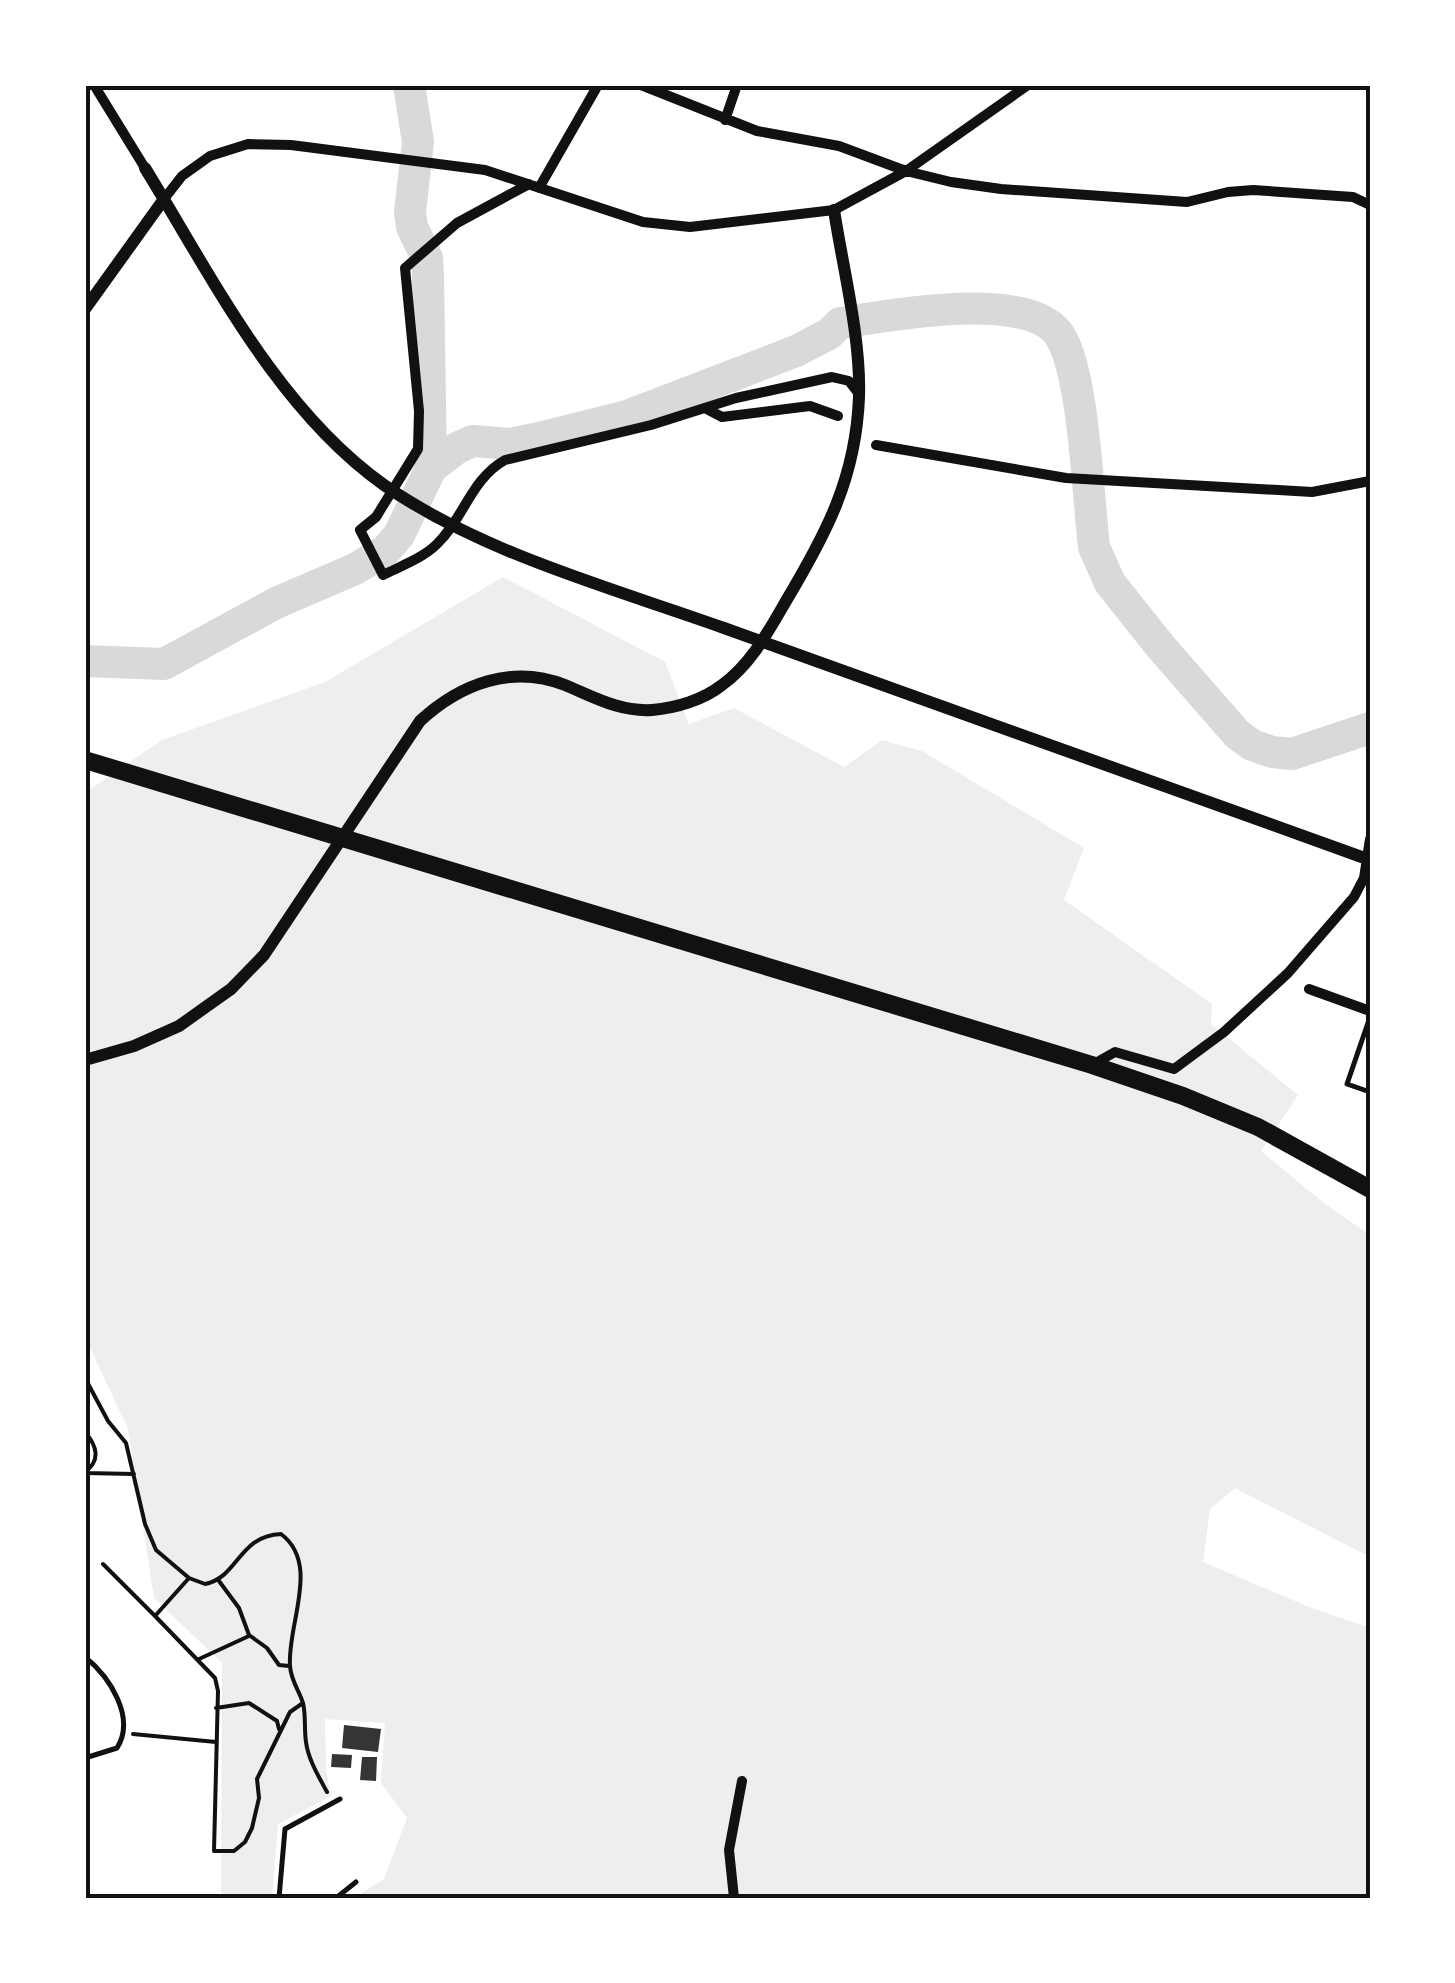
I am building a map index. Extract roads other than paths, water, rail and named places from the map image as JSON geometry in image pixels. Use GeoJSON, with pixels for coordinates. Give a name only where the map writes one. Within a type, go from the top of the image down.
{"type":"FeatureCollection","features":[{"type":"Feature","properties":{"kind":"highway"},"geometry":{"type":"LineString","coordinates":[[85,760],[1092,1065],[1232,1115],[1300,1148],[1370,1189]]}},
{"type":"Feature","properties":{"kind":"street"},"geometry":{"type":"LineString","coordinates":[[94,85],[279,382],[325,432],[383,484],[462,530],[1369,859]]}},
{"type":"Feature","properties":{"kind":"street"},"geometry":{"type":"LineString","coordinates":[[598,85],[534,186],[457,223],[405,268],[419,411],[418,449],[376,517],[360,530],[383,575],[434,546],[479,481],[505,460],[832,377],[849,381],[859,395]]}},
{"type":"Feature","properties":{"kind":"street"},"geometry":{"type":"LineString","coordinates":[[640,85],[725,120],[839,146],[906,171],[951,182],[1187,202],[1240,190],[1353,197],[1370,205]]}},
{"type":"Feature","properties":{"kind":"street"},"geometry":{"type":"LineString","coordinates":[[725,120],[738,85]]}},
{"type":"Feature","properties":{"kind":"street"},"geometry":{"type":"LineString","coordinates":[[85,308],[182,176],[210,156],[248,144],[291,145],[485,170],[643,222],[690,227],[834,210],[906,171],[1028,85]]}},
{"type":"Feature","properties":{"kind":"street"},"geometry":{"type":"LineString","coordinates":[[85,1060],[134,1046],[179,1026],[231,989],[264,955],[420,721],[462,690],[495,678],[528,677],[562,684],[622,708],[653,710],[686,704],[713,692],[738,671],[762,642],[814,554],[837,508],[853,453],[858,368],[834,210]]}},
{"type":"Feature","properties":{"kind":"street"},"geometry":{"type":"LineString","coordinates":[[705,408],[722,417],[810,406],[838,416]]}},
{"type":"Feature","properties":{"kind":"street"},"geometry":{"type":"LineString","coordinates":[[876,444],[1066,478],[1312,492],[1370,481]]}},
{"type":"Feature","properties":{"kind":"street"},"geometry":{"type":"LineString","coordinates":[[1092,1065],[1115,1052],[1174,1069],[1224,1032],[1288,973],[1354,897],[1364,878],[1370,839]]}},
{"type":"Feature","properties":{"kind":"street"},"geometry":{"type":"LineString","coordinates":[[1309,990],[1370,1014]]}},
{"type":"Feature","properties":{"kind":"street"},"geometry":{"type":"LineString","coordinates":[[734,1898],[729,1850],[742,1781]]}},
{"type":"Feature","properties":{"kind":"lane"},"geometry":{"type":"LineString","coordinates":[[1370,1014],[1347,1084],[1370,1092]]}},
{"type":"Feature","properties":{"kind":"lane"},"geometry":{"type":"LineString","coordinates":[[85,1658],[98,1668],[118,1702],[124,1733],[116,1748],[85,1758]]}},
{"type":"Feature","properties":{"kind":"lane"},"geometry":{"type":"LineString","coordinates":[[280,1898],[285,1829],[340,1799]]}},
{"type":"Feature","properties":{"kind":"lane"},"geometry":{"type":"LineString","coordinates":[[336,1898],[356,1882]]}},
{"type":"Feature","properties":{"kind":"waterway"},"geometry":{"type":"LineString","coordinates":[[409,85],[418,142],[410,212],[412,227],[427,258],[428,274],[431,468]]}},
{"type":"Feature","properties":{"kind":"waterway"},"geometry":{"type":"LineString","coordinates":[[85,661],[164,664],[276,603],[355,569],[385,551],[399,535],[431,468],[473,441],[509,444],[627,416],[796,351],[829,334],[840,323],[922,311],[990,309],[1044,321],[1060,336],[1080,406],[1094,547],[1110,583],[1237,734],[1252,745],[1292,754],[1370,728]]}}]}
